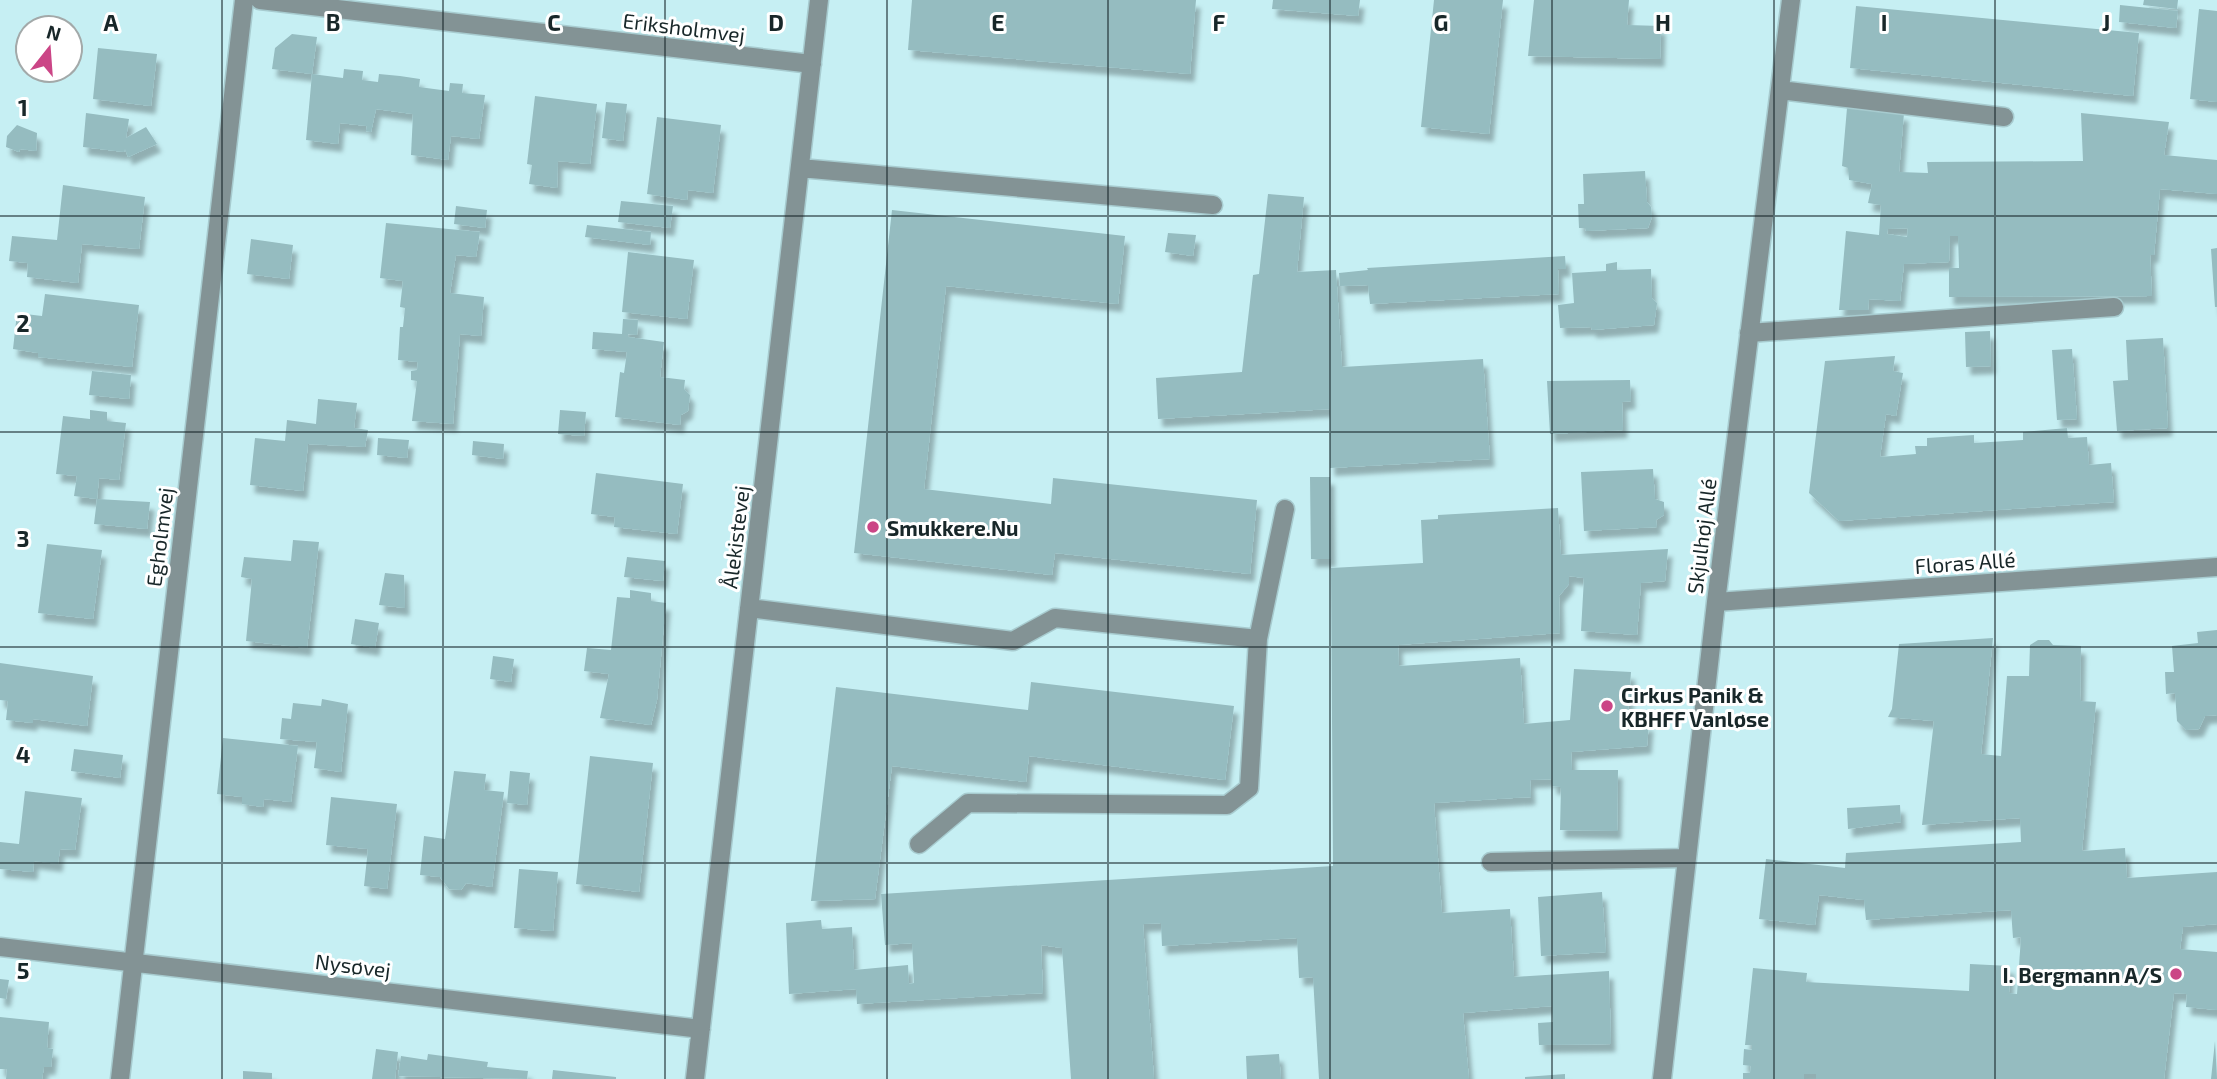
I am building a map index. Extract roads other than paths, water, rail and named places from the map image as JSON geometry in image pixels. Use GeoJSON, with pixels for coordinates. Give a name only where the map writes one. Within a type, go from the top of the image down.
{"type":"FeatureCollection","features":[{"type":"Feature","properties":{"kind":"street","name":"Egholmvej"},"geometry":{"type":"LineString","coordinates":[[120,1079],[244,0]]}},
{"type":"Feature","properties":{"kind":"street","name":"Eriksholmvej"},"geometry":{"type":"LineString","coordinates":[[260,0],[812,64]]}},
{"type":"Feature","properties":{"kind":"street","name":"Ålekistevej"},"geometry":{"type":"LineString","coordinates":[[695,1079],[819,0]]}},
{"type":"Feature","properties":{"kind":"street","name":"Skjulhøj Allé"},"geometry":{"type":"LineString","coordinates":[[1662,1079],[1716,601],[1791,0]]}},
{"type":"Feature","properties":{"kind":"street"},"geometry":{"type":"LineString","coordinates":[[1780,90],[2004,117]]}},
{"type":"Feature","properties":{"kind":"street"},"geometry":{"type":"LineString","coordinates":[[800,168],[1213,205]]}},
{"type":"Feature","properties":{"kind":"street"},"geometry":{"type":"LineString","coordinates":[[1749,333],[2115,307]]}},
{"type":"Feature","properties":{"kind":"street"},"geometry":{"type":"LineString","coordinates":[[919,844],[968,803],[1227,805],[1249,788],[1258,639],[1285,509]]}},
{"type":"Feature","properties":{"kind":"street","name":"Floras Allé"},"geometry":{"type":"LineString","coordinates":[[1716,601],[2217,567]]}},
{"type":"Feature","properties":{"kind":"street"},"geometry":{"type":"LineString","coordinates":[[749,608],[1013,641],[1055,618],[1258,639]]}},
{"type":"Feature","properties":{"kind":"street"},"geometry":{"type":"LineString","coordinates":[[1491,862],[1687,858]]}},
{"type":"Feature","properties":{"kind":"street","name":"Nysøvej"},"geometry":{"type":"LineString","coordinates":[[0,947],[701,1029]]}},
{"type":"Feature","properties":{"kind":"place","name":"Smukkere.Nu"},"geometry":{"type":"Point","coordinates":[873,527]}},
{"type":"Feature","properties":{"kind":"place","name":"Cirkus Panik & KBHFF Vanløse"},"geometry":{"type":"Point","coordinates":[1607,706]}},
{"type":"Feature","properties":{"kind":"place","name":"I. Bergmann A/S"},"geometry":{"type":"Point","coordinates":[2176,974]}}]}
